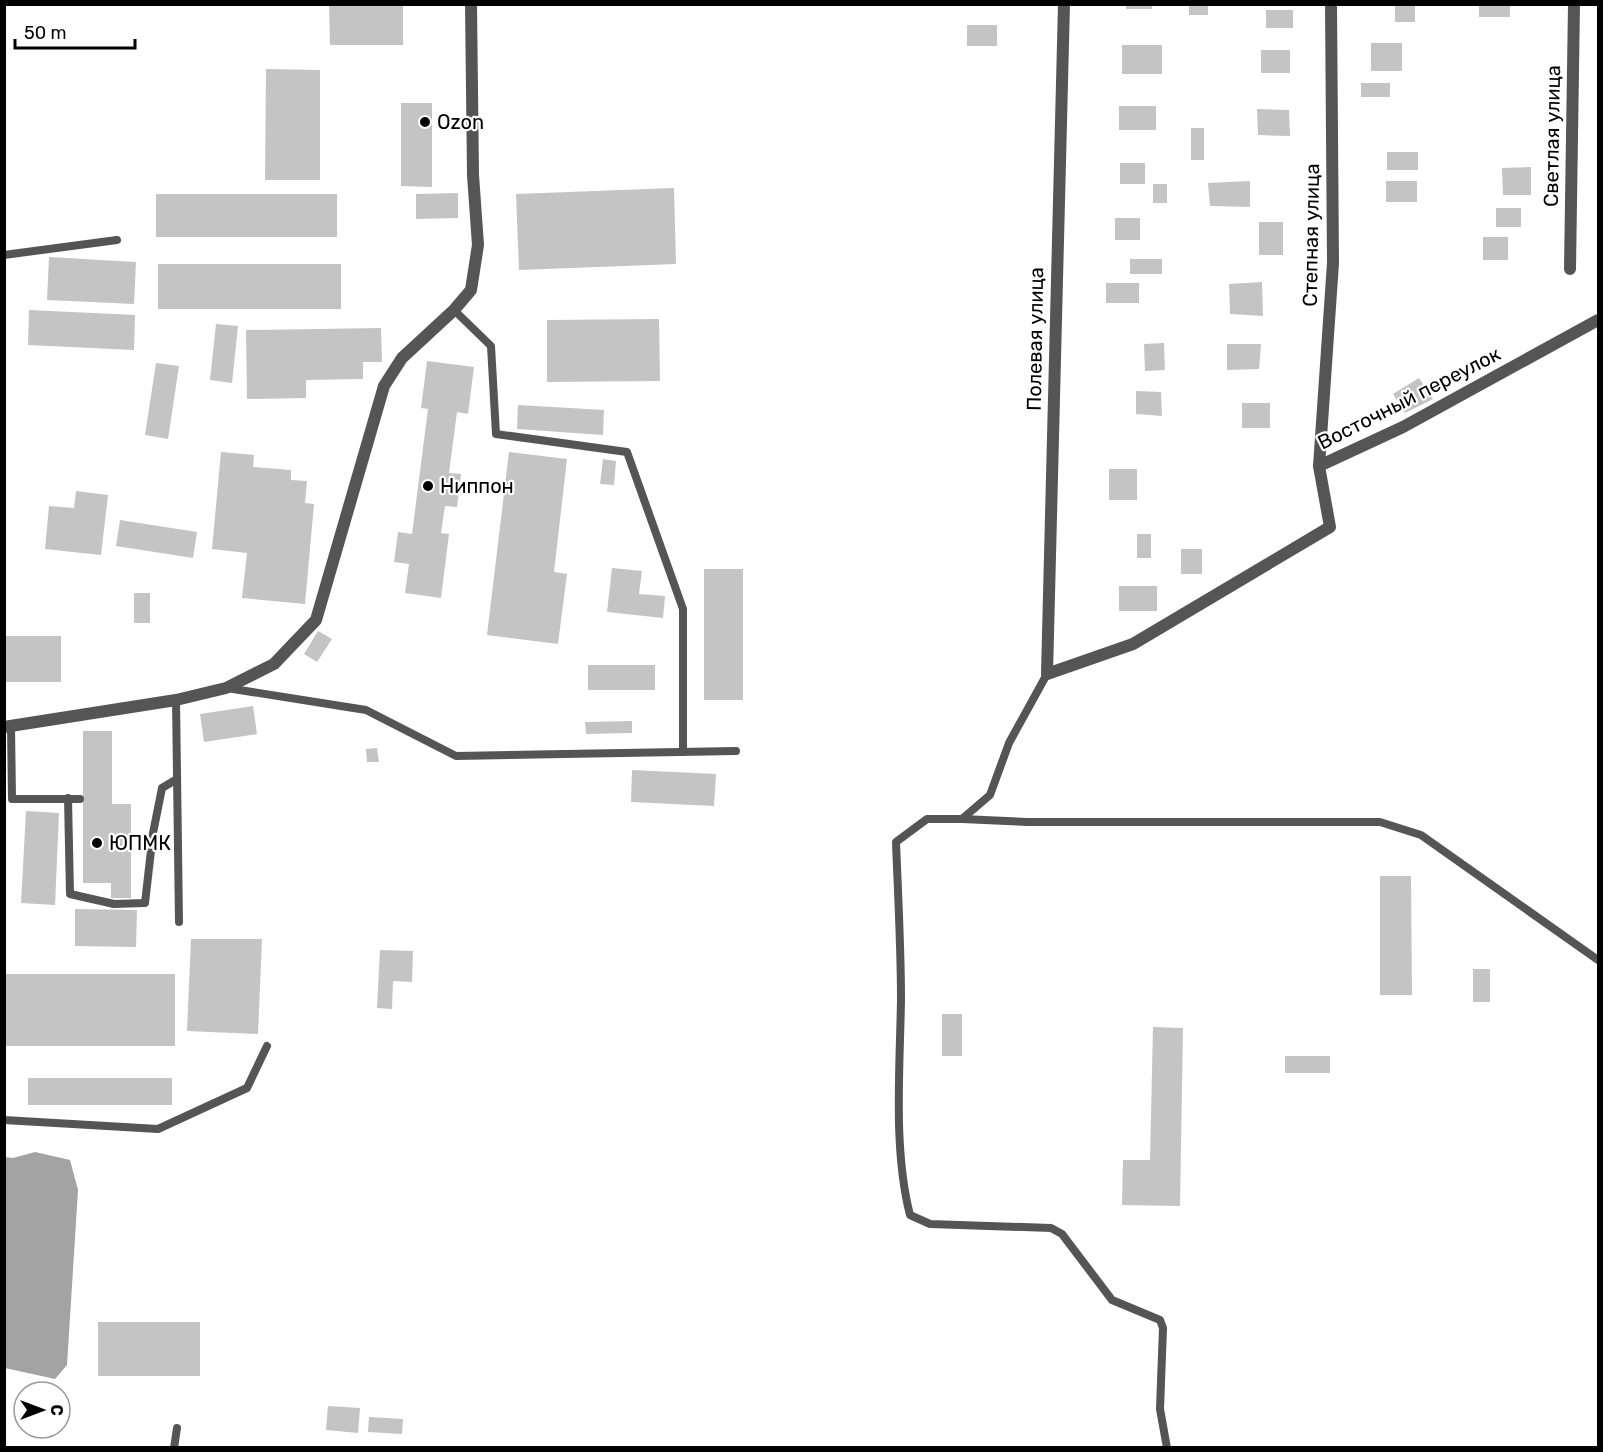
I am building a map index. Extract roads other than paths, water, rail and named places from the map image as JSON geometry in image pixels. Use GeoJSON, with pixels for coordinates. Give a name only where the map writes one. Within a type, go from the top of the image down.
{"type":"FeatureCollection","features":[{"type":"Feature","properties":{"kind":"street"},"geometry":{"type":"LineString","coordinates":[[8,726],[176,700],[226,688],[274,664],[316,620],[384,386],[402,358],[454,310],[471,290],[478,245],[473,175],[471,4]]}},
{"type":"Feature","properties":{"kind":"street","name":"Полевая улица"},"geometry":{"type":"LineString","coordinates":[[1047,674],[1064,4]]}},
{"type":"Feature","properties":{"kind":"street","name":"Степная улица"},"geometry":{"type":"LineString","coordinates":[[1319,466],[1333,263],[1331,4]]}},
{"type":"Feature","properties":{"kind":"street","name":"Светлая улица"},"geometry":{"type":"LineString","coordinates":[[1570,269],[1574,4]]}},
{"type":"Feature","properties":{"kind":"street","name":"Восточный переулок"},"geometry":{"type":"LineString","coordinates":[[1047,674],[1133,644],[1330,527],[1319,466],[1403,427],[1599,320]]}},
{"type":"Feature","properties":{"kind":"lane"},"geometry":{"type":"LineString","coordinates":[[4,255],[117,240]]}},
{"type":"Feature","properties":{"kind":"lane"},"geometry":{"type":"LineString","coordinates":[[454,310],[491,346],[496,434],[627,452],[683,609],[683,752]]}},
{"type":"Feature","properties":{"kind":"lane"},"geometry":{"type":"LineString","coordinates":[[962,819],[990,795],[1009,743],[1047,674]]}},
{"type":"Feature","properties":{"kind":"lane"},"geometry":{"type":"LineString","coordinates":[[226,688],[366,710],[456,756],[736,751]]}},
{"type":"Feature","properties":{"kind":"lane"},"geometry":{"type":"LineString","coordinates":[[176,700],[179,921]]}},
{"type":"Feature","properties":{"kind":"lane"},"geometry":{"type":"LineString","coordinates":[[8,726],[12,799],[80,798]]}},
{"type":"Feature","properties":{"kind":"lane"},"geometry":{"type":"LineString","coordinates":[[68,798],[70,894],[114,904],[145,903],[153,832],[162,788],[177,779]]}},
{"type":"Feature","properties":{"kind":"lane"},"geometry":{"type":"LineString","coordinates":[[1167,1448],[1160,1409],[1162,1328],[1160,1320],[1112,1300],[1102,1291],[1070,1242],[1051,1228],[930,1224],[910,1215],[904,1190],[899,1066],[901,998],[896,842],[927,819],[1027,822],[1380,822],[1420,835],[1599,960]]}},
{"type":"Feature","properties":{"kind":"lane"},"geometry":{"type":"LineString","coordinates":[[4,1120],[158,1129],[247,1088],[267,1046]]}},
{"type":"Feature","properties":{"kind":"lane"},"geometry":{"type":"LineString","coordinates":[[174,1448],[177,1428]]}},
{"type":"Feature","properties":{"kind":"place","name":"Ozon"},"geometry":{"type":"Point","coordinates":[425,122]}},
{"type":"Feature","properties":{"kind":"place","name":"Ниппон"},"geometry":{"type":"Point","coordinates":[428,486]}},
{"type":"Feature","properties":{"kind":"place","name":"ЮПМК"},"geometry":{"type":"Point","coordinates":[97,843]}}]}
